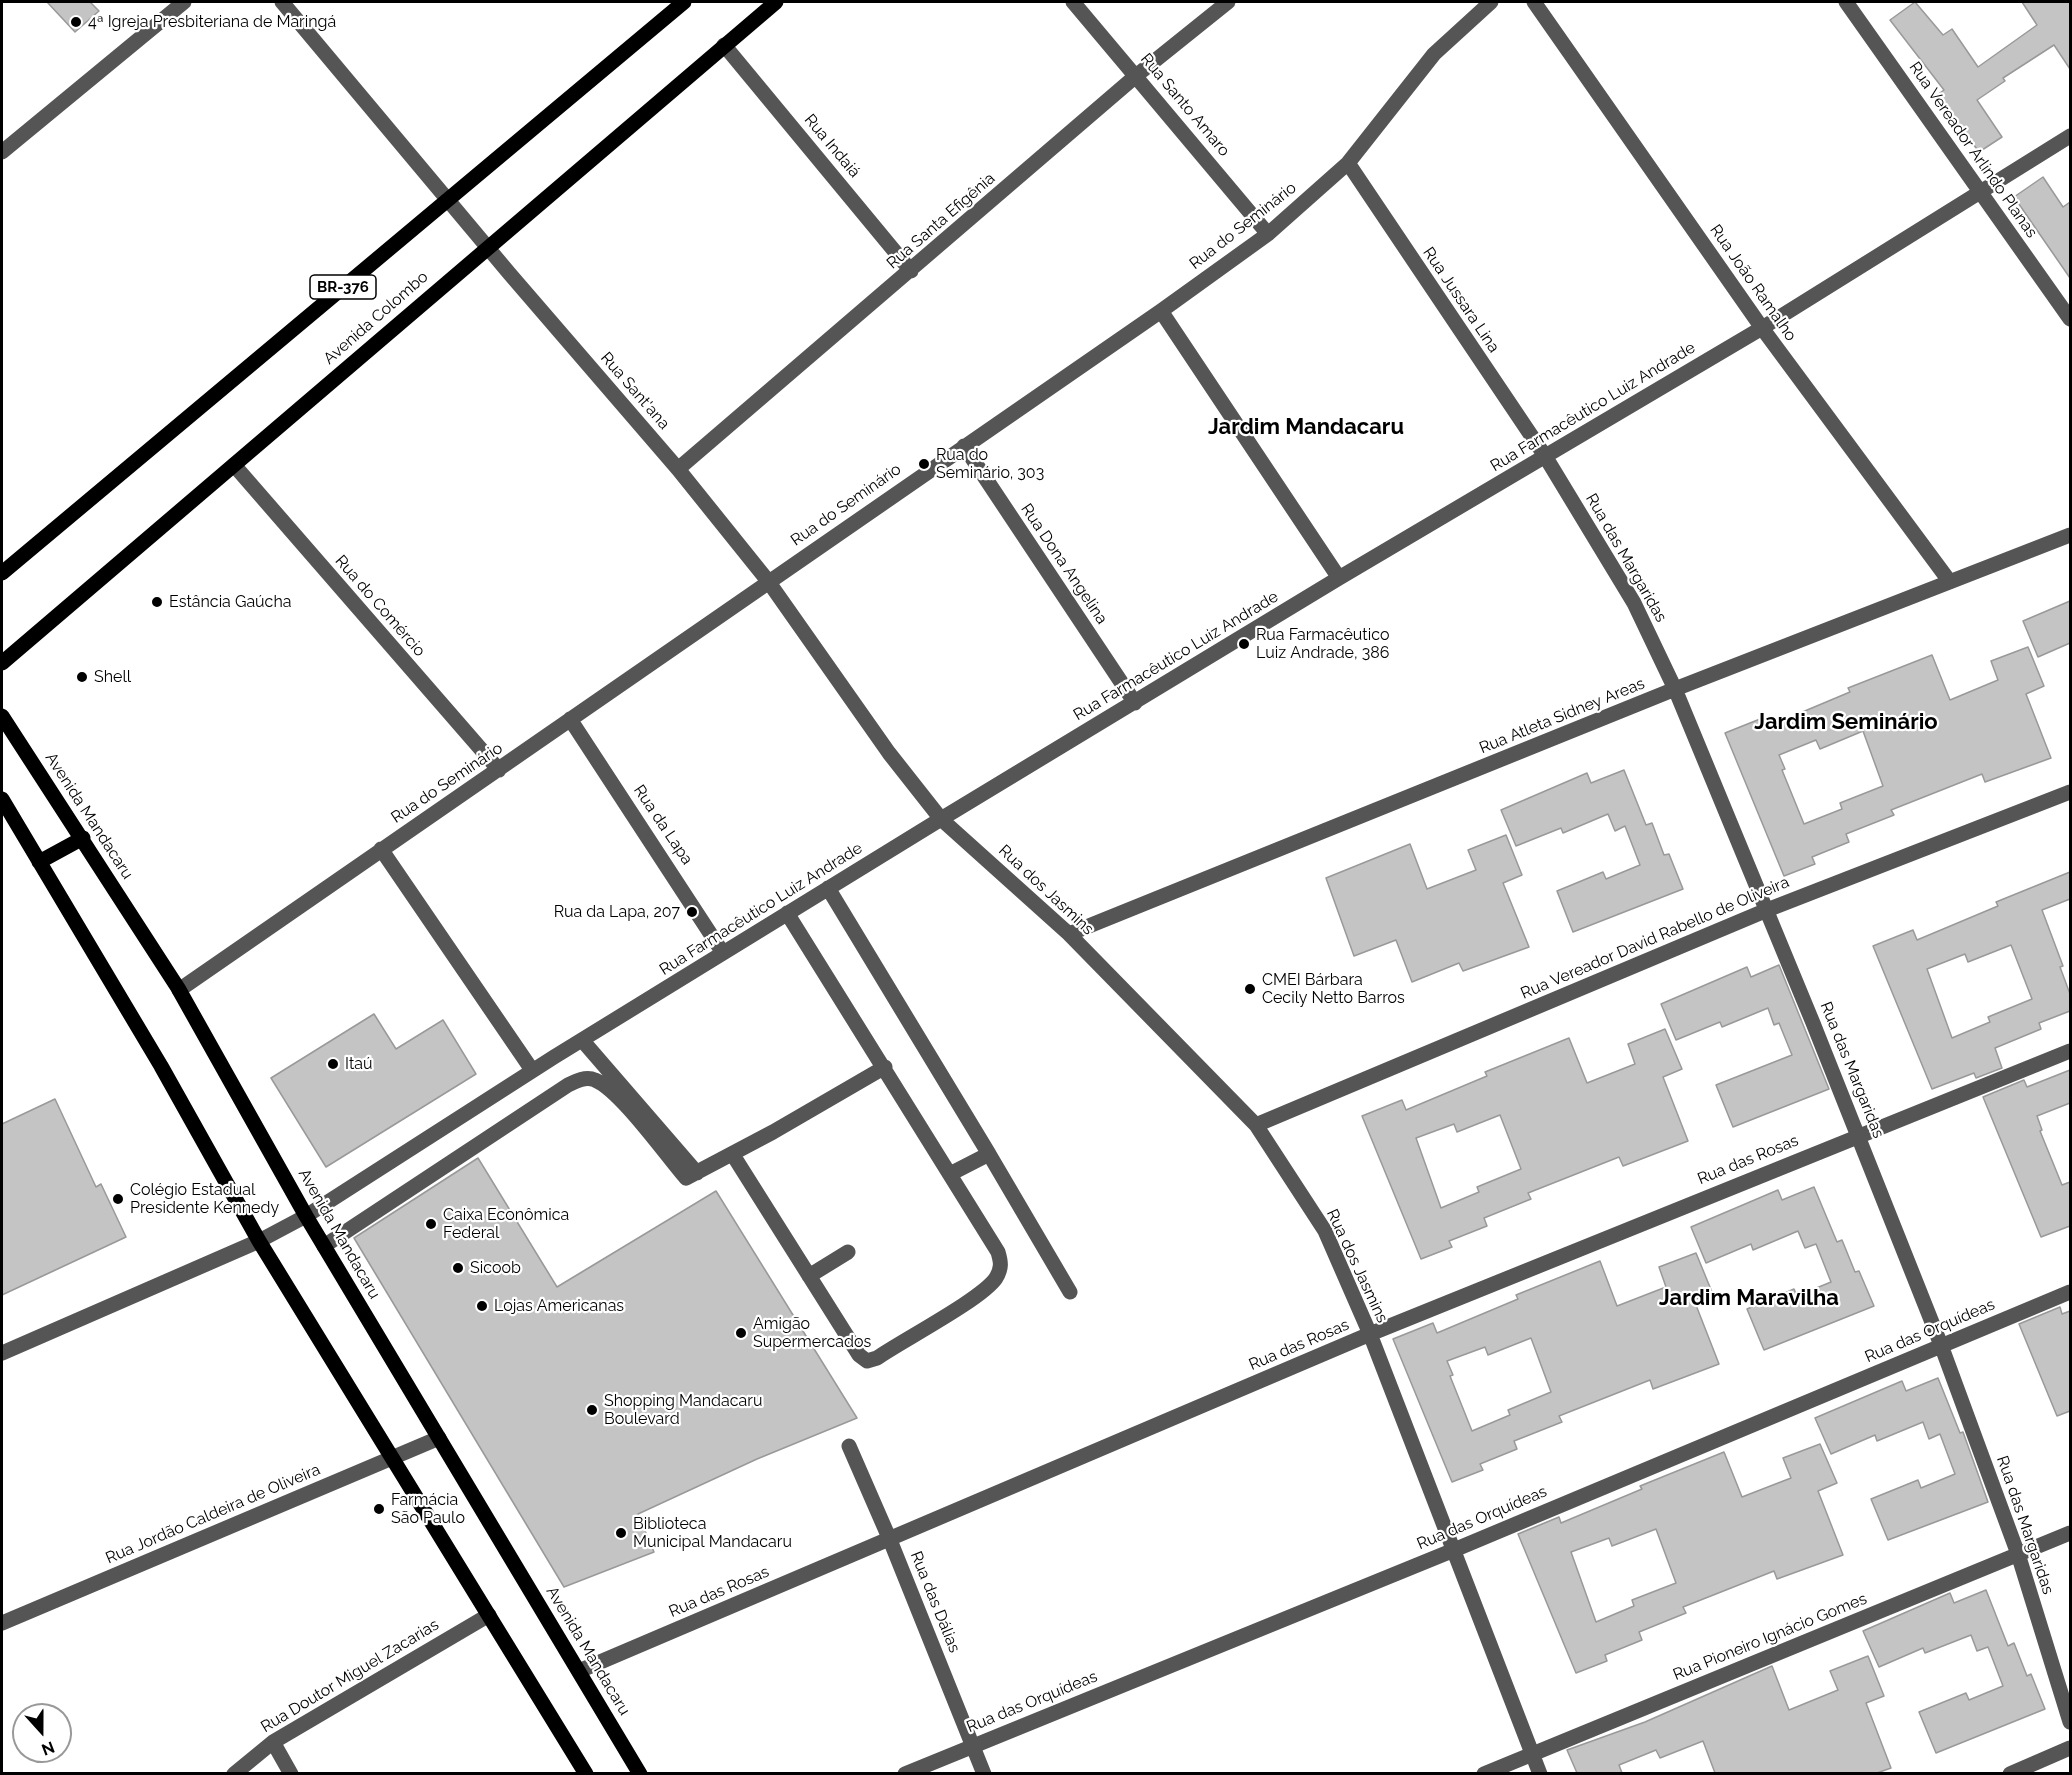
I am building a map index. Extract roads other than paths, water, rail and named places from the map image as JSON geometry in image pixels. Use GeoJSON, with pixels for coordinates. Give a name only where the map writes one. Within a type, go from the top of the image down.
{"type":"FeatureCollection","features":[{"type":"Feature","properties":{"kind":"main road","name":"BR-376"},"geometry":{"type":"LineString","coordinates":[[2,573],[449,201],[681,2]]}},
{"type":"Feature","properties":{"kind":"main road","name":"Avenida Colombo"},"geometry":{"type":"LineString","coordinates":[[2,663],[776,2]]}},
{"type":"Feature","properties":{"kind":"main road","name":"Avenida Mandacaru"},"geometry":{"type":"LineString","coordinates":[[2,716],[83,838],[179,990],[306,1216],[640,1773]]}},
{"type":"Feature","properties":{"kind":"main road"},"geometry":{"type":"LineString","coordinates":[[2,799],[161,1066],[259,1241],[586,1773]]}},
{"type":"Feature","properties":{"kind":"main road"},"geometry":{"type":"LineString","coordinates":[[39,862],[83,838]]}},
{"type":"Feature","properties":{"kind":"street"},"geometry":{"type":"LineString","coordinates":[[2,152],[184,2]]}},
{"type":"Feature","properties":{"kind":"street","name":"Rua Sant'ana"},"geometry":{"type":"LineString","coordinates":[[282,2],[487,247],[678,469],[768,581],[889,753],[941,819]]}},
{"type":"Feature","properties":{"kind":"street","name":"Rua Santo Amaro"},"geometry":{"type":"LineString","coordinates":[[1073,2],[1137,75],[1268,234]]}},
{"type":"Feature","properties":{"kind":"street","name":"Rua Santa Efigênia"},"geometry":{"type":"LineString","coordinates":[[678,469],[1137,75],[1228,2]]}},
{"type":"Feature","properties":{"kind":"street","name":"Rua do Seminário"},"geometry":{"type":"LineString","coordinates":[[179,990],[1161,311],[1268,234],[1348,163],[1434,54],[1491,2]]}},
{"type":"Feature","properties":{"kind":"street","name":"Rua João Ramalho"},"geometry":{"type":"LineString","coordinates":[[1534,2],[1762,328],[1950,582]]}},
{"type":"Feature","properties":{"kind":"street","name":"Rua Vereador Arlindo Planas"},"geometry":{"type":"LineString","coordinates":[[1846,2],[2070,319]]}},
{"type":"Feature","properties":{"kind":"street","name":"Rua Indaiá"},"geometry":{"type":"LineString","coordinates":[[724,45],[911,271]]}},
{"type":"Feature","properties":{"kind":"street","name":"Rua Farmacêutico Luiz Andrade"},"geometry":{"type":"LineString","coordinates":[[2,1353],[259,1241],[306,1216],[532,1070],[787,913],[1339,578],[1762,328],[2070,136]]}},
{"type":"Feature","properties":{"kind":"street","name":"Rua Jussara Lina"},"geometry":{"type":"LineString","coordinates":[[1348,163],[1545,456]]}},
{"type":"Feature","properties":{"kind":"street"},"geometry":{"type":"LineString","coordinates":[[1161,311],[1339,578]]}},
{"type":"Feature","properties":{"kind":"street","name":"Rua Dona Angelina"},"geometry":{"type":"LineString","coordinates":[[964,446],[1135,703]]}},
{"type":"Feature","properties":{"kind":"street","name":"Rua das Margaridas"},"geometry":{"type":"LineString","coordinates":[[1545,456],[1634,603],[1676,689],[1858,1134],[1941,1345],[2018,1554],[2070,1722]]}},
{"type":"Feature","properties":{"kind":"street","name":"Rua do Comércio"},"geometry":{"type":"LineString","coordinates":[[234,465],[499,770]]}},
{"type":"Feature","properties":{"kind":"street","name":"Rua Atleta Sidney Areas"},"geometry":{"type":"LineString","coordinates":[[1069,934],[1676,689],[2070,535]]}},
{"type":"Feature","properties":{"kind":"street","name":"Rua da Lapa"},"geometry":{"type":"LineString","coordinates":[[570,719],[723,953]]}},
{"type":"Feature","properties":{"kind":"street","name":"Rua Vereador David Rabello de Oliveira"},"geometry":{"type":"LineString","coordinates":[[1256,1125],[1767,910],[2070,792]]}},
{"type":"Feature","properties":{"kind":"street","name":"Rua dos Jasmins"},"geometry":{"type":"LineString","coordinates":[[941,819],[1069,934],[1256,1125],[1325,1232],[1370,1334],[1540,1773]]}},
{"type":"Feature","properties":{"kind":"street"},"geometry":{"type":"LineString","coordinates":[[381,849],[532,1070]]}},
{"type":"Feature","properties":{"kind":"street"},"geometry":{"type":"LineString","coordinates":[[828,888],[1070,1292]]}},
{"type":"Feature","properties":{"kind":"street"},"geometry":{"type":"LineString","coordinates":[[733,1155],[809,1276],[860,1354],[867,1361],[877,1358],[978,1295],[995,1279],[1001,1266],[998,1252],[885,1067],[787,913]]}},
{"type":"Feature","properties":{"kind":"street"},"geometry":{"type":"LineString","coordinates":[[582,1040],[697,1173]]}},
{"type":"Feature","properties":{"kind":"street","name":"Rua das Rosas"},"geometry":{"type":"LineString","coordinates":[[579,1671],[1370,1334],[1858,1134],[2070,1051]]}},
{"type":"Feature","properties":{"kind":"street"},"geometry":{"type":"LineString","coordinates":[[324,1246],[568,1085],[581,1079],[594,1079],[614,1093],[686,1179],[733,1155],[885,1067]]}},
{"type":"Feature","properties":{"kind":"street"},"geometry":{"type":"LineString","coordinates":[[950,1174],[989,1154]]}},
{"type":"Feature","properties":{"kind":"street"},"geometry":{"type":"LineString","coordinates":[[809,1276],[848,1252]]}},
{"type":"Feature","properties":{"kind":"street","name":"Rua das Orquídeas"},"geometry":{"type":"LineString","coordinates":[[905,1773],[1454,1550],[2070,1292]]}},
{"type":"Feature","properties":{"kind":"street","name":"Rua Jordão Caldeira de Oliveira"},"geometry":{"type":"LineString","coordinates":[[2,1623],[439,1438]]}},
{"type":"Feature","properties":{"kind":"street","name":"Rua das Dálias"},"geometry":{"type":"LineString","coordinates":[[849,1446],[890,1540],[984,1773]]}},
{"type":"Feature","properties":{"kind":"street","name":"Rua Pioneiro Ignácio Gomes"},"geometry":{"type":"LineString","coordinates":[[1484,1773],[2070,1533]]}},
{"type":"Feature","properties":{"kind":"street","name":"Rua Doutor Miguel Zacarias"},"geometry":{"type":"LineString","coordinates":[[234,1773],[273,1742],[489,1615]]}},
{"type":"Feature","properties":{"kind":"street"},"geometry":{"type":"LineString","coordinates":[[273,1742],[291,1773]]}},
{"type":"Feature","properties":{"kind":"street"},"geometry":{"type":"LineString","coordinates":[[2010,1773],[2070,1748]]}},
{"type":"Feature","properties":{"kind":"place","name":"4ª Igreja Presbiteriana de Maringá"},"geometry":{"type":"Point","coordinates":[76,22]}},
{"type":"Feature","properties":{"kind":"place","name":"Rua do Seminário, 303"},"geometry":{"type":"Point","coordinates":[924,464]}},
{"type":"Feature","properties":{"kind":"place","name":"Estância Gaúcha"},"geometry":{"type":"Point","coordinates":[157,602]}},
{"type":"Feature","properties":{"kind":"place","name":"Rua Farmacêutico Luiz Andrade, 386"},"geometry":{"type":"Point","coordinates":[1244,644]}},
{"type":"Feature","properties":{"kind":"place","name":"Shell"},"geometry":{"type":"Point","coordinates":[82,677]}},
{"type":"Feature","properties":{"kind":"place","name":"Rua da Lapa, 207"},"geometry":{"type":"Point","coordinates":[692,912]}},
{"type":"Feature","properties":{"kind":"place","name":"CMEI Bárbara Cecily Netto Barros"},"geometry":{"type":"Point","coordinates":[1250,989]}},
{"type":"Feature","properties":{"kind":"place","name":"Itaú"},"geometry":{"type":"Point","coordinates":[333,1064]}},
{"type":"Feature","properties":{"kind":"place","name":"Colégio Estadual Presidente Kennedy"},"geometry":{"type":"Point","coordinates":[118,1199]}},
{"type":"Feature","properties":{"kind":"place","name":"Caixa Econômica Federal"},"geometry":{"type":"Point","coordinates":[431,1224]}},
{"type":"Feature","properties":{"kind":"place","name":"Sicoob"},"geometry":{"type":"Point","coordinates":[458,1268]}},
{"type":"Feature","properties":{"kind":"place","name":"Lojas Americanas"},"geometry":{"type":"Point","coordinates":[482,1306]}},
{"type":"Feature","properties":{"kind":"place","name":"Amigão Supermercados"},"geometry":{"type":"Point","coordinates":[741,1333]}},
{"type":"Feature","properties":{"kind":"place","name":"Shopping Mandacaru Boulevard"},"geometry":{"type":"Point","coordinates":[592,1410]}},
{"type":"Feature","properties":{"kind":"place","name":"Farmácia São Paulo"},"geometry":{"type":"Point","coordinates":[379,1509]}},
{"type":"Feature","properties":{"kind":"place","name":"Biblioteca Municipal Mandacaru"},"geometry":{"type":"Point","coordinates":[621,1533]}},
{"type":"Feature","properties":{"kind":"district","name":"Jardim Mandacaru"},"geometry":{"type":"Point","coordinates":[1306,427]}},
{"type":"Feature","properties":{"kind":"district","name":"Jardim Seminário"},"geometry":{"type":"Point","coordinates":[1846,722]}},
{"type":"Feature","properties":{"kind":"district","name":"Jardim Maravilha"},"geometry":{"type":"Point","coordinates":[1749,1298]}}]}
